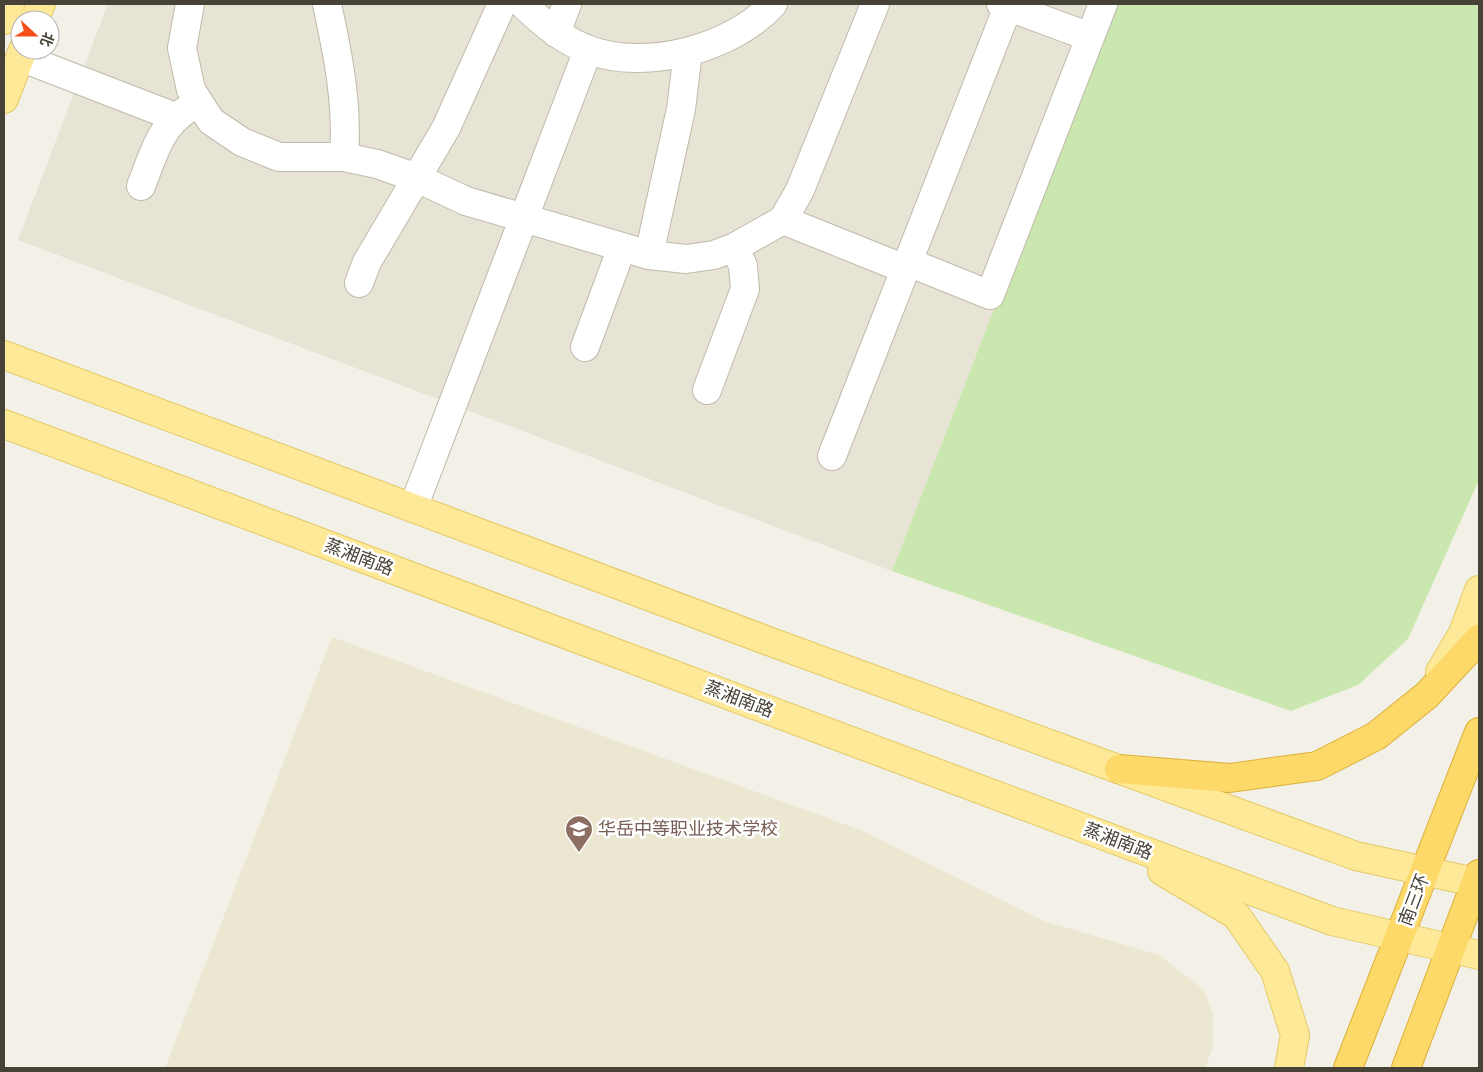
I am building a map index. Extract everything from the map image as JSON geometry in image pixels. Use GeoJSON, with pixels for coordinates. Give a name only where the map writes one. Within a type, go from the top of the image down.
{"type":"FeatureCollection","features":[{"type":"Feature","properties":{"kind":"highway"},"geometry":{"type":"LineString","coordinates":[[1120,769],[1230,778],[1316,766],[1376,736],[1426,695],[1479,639]]}},
{"type":"Feature","properties":{"kind":"highway","name":"南三环"},"geometry":{"type":"LineString","coordinates":[[1348,1068],[1479,732]]}},
{"type":"Feature","properties":{"kind":"highway"},"geometry":{"type":"LineString","coordinates":[[1406,1068],[1478,880]]}},
{"type":"Feature","properties":{"kind":"main road"},"geometry":{"type":"LineString","coordinates":[[4,20],[10,4]]}},
{"type":"Feature","properties":{"kind":"main road"},"geometry":{"type":"LineString","coordinates":[[4,99],[19,60]]}},
{"type":"Feature","properties":{"kind":"main road"},"geometry":{"type":"LineString","coordinates":[[4,355],[1356,856],[1478,880]]}},
{"type":"Feature","properties":{"kind":"main road","name":"蒸湘南路"},"geometry":{"type":"LineString","coordinates":[[4,424],[1332,922],[1479,955]]}},
{"type":"Feature","properties":{"kind":"main road"},"geometry":{"type":"LineString","coordinates":[[1426,695],[1463,633],[1479,590]]}},
{"type":"Feature","properties":{"kind":"main road"},"geometry":{"type":"LineString","coordinates":[[1105,836],[1236,915],[1275,971],[1295,1035],[1289,1068]]}},
{"type":"Feature","properties":{"kind":"street"},"geometry":{"type":"LineString","coordinates":[[190,4],[182,48],[190,90],[211,121],[242,142],[279,157],[344,157],[377,164],[417,178],[466,201],[649,255],[686,258],[714,255],[735,247],[783,220],[800,190],[875,4]]}},
{"type":"Feature","properties":{"kind":"street"},"geometry":{"type":"LineString","coordinates":[[327,4],[344,96],[346,130],[344,157]]}},
{"type":"Feature","properties":{"kind":"street"},"geometry":{"type":"LineString","coordinates":[[359,283],[367,262],[417,178],[464,90],[502,4]]}},
{"type":"Feature","properties":{"kind":"street"},"geometry":{"type":"LineString","coordinates":[[523,4],[556,33],[588,50],[622,58],[655,57],[688,52],[729,36],[767,11],[773,4]]}},
{"type":"Feature","properties":{"kind":"street"},"geometry":{"type":"LineString","coordinates":[[556,33],[567,4]]}},
{"type":"Feature","properties":{"kind":"street"},"geometry":{"type":"LineString","coordinates":[[783,220],[990,295],[1103,4]]}},
{"type":"Feature","properties":{"kind":"street"},"geometry":{"type":"LineString","coordinates":[[832,456],[907,266],[1006,5],[1090,37]]}},
{"type":"Feature","properties":{"kind":"street"},"geometry":{"type":"LineString","coordinates":[[413,508],[588,50]]}},
{"type":"Feature","properties":{"kind":"street"},"geometry":{"type":"LineString","coordinates":[[649,255],[681,109],[688,52]]}},
{"type":"Feature","properties":{"kind":"street"},"geometry":{"type":"LineString","coordinates":[[36,60],[175,117]]}},
{"type":"Feature","properties":{"kind":"street"},"geometry":{"type":"LineString","coordinates":[[141,186],[164,129],[175,117],[198,101]]}},
{"type":"Feature","properties":{"kind":"street"},"geometry":{"type":"LineString","coordinates":[[586,347],[622,247]]}},
{"type":"Feature","properties":{"kind":"street"},"geometry":{"type":"LineString","coordinates":[[707,390],[745,289],[743,266],[735,247]]}},
{"type":"Feature","properties":{"kind":"shaded area"},"geometry":{"type":"Polygon","coordinates":[[[108,4],[1113,4],[892,571],[18,240],[108,4]]]}},
{"type":"Feature","properties":{"kind":"shaded area","name":"华岳中等职业技术学校"},"geometry":{"type":"Polygon","coordinates":[[[332,637],[863,831],[1044,921],[1159,955],[1204,990],[1213,1015],[1213,1047],[1205,1068],[165,1068],[332,637]]]}},
{"type":"Feature","properties":{"kind":"green space"},"geometry":{"type":"Polygon","coordinates":[[[1113,4],[1479,4],[1479,480],[1408,639],[1358,685],[1291,711],[892,571],[1113,4]]]}},
{"type":"Feature","properties":{"kind":"place","name":"华岳中等职业技术学校"},"geometry":{"type":"Point","coordinates":[579,853]}}]}
